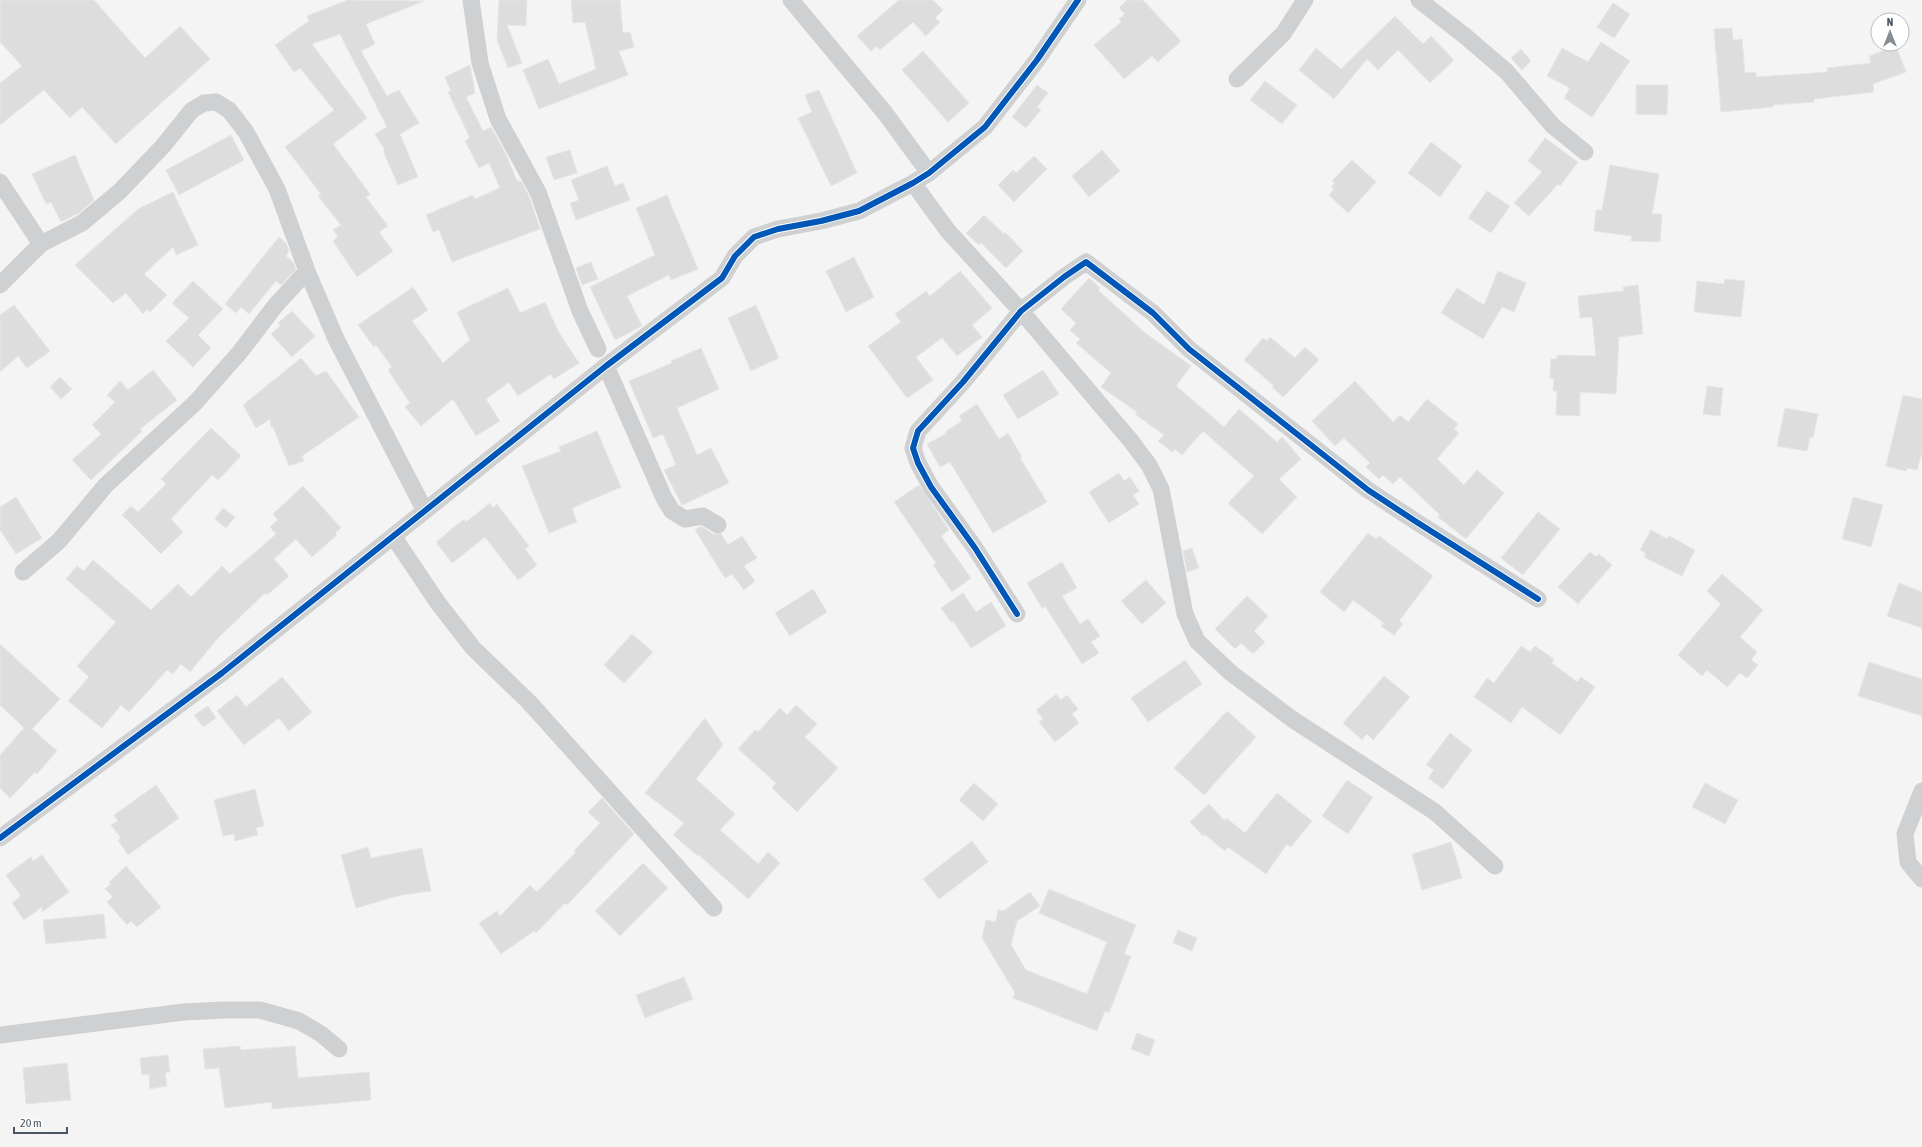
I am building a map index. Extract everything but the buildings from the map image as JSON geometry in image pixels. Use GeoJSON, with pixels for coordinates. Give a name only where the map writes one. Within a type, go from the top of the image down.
{"type":"FeatureCollection","features":[{"type":"Feature","properties":{"kind":"street"},"geometry":{"type":"LineString","coordinates":[[471,0],[480,63],[498,119],[538,192],[580,311],[598,349]]}},
{"type":"Feature","properties":{"kind":"street"},"geometry":{"type":"LineString","coordinates":[[791,0],[886,113],[929,173]]}},
{"type":"Feature","properties":{"kind":"street"},"geometry":{"type":"LineString","coordinates":[[0,838],[222,673],[606,366],[722,278],[735,256],[754,237],[778,229],[821,221],[859,211],[929,173],[985,127],[1036,60],[1078,0]]}},
{"type":"Feature","properties":{"kind":"street"},"geometry":{"type":"LineString","coordinates":[[1238,79],[1282,34],[1305,0]]}},
{"type":"Feature","properties":{"kind":"street"},"geometry":{"type":"LineString","coordinates":[[1419,0],[1465,36],[1507,72],[1553,126],[1585,152]]}},
{"type":"Feature","properties":{"kind":"street"},"geometry":{"type":"LineString","coordinates":[[0,285],[41,244],[82,223],[120,191],[163,146],[192,110],[204,103],[216,102],[229,110],[246,132],[277,189],[307,271],[336,339],[425,511]]}},
{"type":"Feature","properties":{"kind":"street"},"geometry":{"type":"LineString","coordinates":[[0,182],[41,244]]}},
{"type":"Feature","properties":{"kind":"street"},"geometry":{"type":"LineString","coordinates":[[913,183],[948,231],[1021,311],[1132,441],[1150,465],[1161,490],[1185,614],[1197,641],[1230,673],[1292,719],[1435,812],[1495,866]]}},
{"type":"Feature","properties":{"kind":"street"},"geometry":{"type":"LineString","coordinates":[[1017,614],[975,548],[931,487],[918,463],[913,448],[918,431],[963,382],[1021,311],[1064,277],[1086,262],[1153,313],[1194,353],[1368,490],[1538,599]]}},
{"type":"Feature","properties":{"kind":"street"},"geometry":{"type":"LineString","coordinates":[[23,572],[59,541],[106,485],[194,403],[240,352],[275,306],[307,271]]}},
{"type":"Feature","properties":{"kind":"street"},"geometry":{"type":"LineString","coordinates":[[606,366],[651,470],[672,511],[685,519],[703,516],[718,525]]}},
{"type":"Feature","properties":{"kind":"street"},"geometry":{"type":"LineString","coordinates":[[393,536],[438,604],[473,648],[529,702],[714,908]]}},
{"type":"Feature","properties":{"kind":"street"},"geometry":{"type":"LineString","coordinates":[[1922,791],[1905,834],[1908,862],[1922,880]]}},
{"type":"Feature","properties":{"kind":"street"},"geometry":{"type":"LineString","coordinates":[[0,1035],[184,1012],[260,1010],[299,1021],[321,1034],[339,1049]]}},
{"type":"Feature","properties":{"kind":"cycle path"},"geometry":{"type":"LineString","coordinates":[[0,838],[222,673],[606,366],[722,278],[735,256],[754,237],[778,229],[821,221],[859,211],[929,173],[985,127],[1037,60],[1078,0]]}},
{"type":"Feature","properties":{"kind":"cycle path"},"geometry":{"type":"LineString","coordinates":[[1017,614],[975,548],[931,487],[918,463],[913,448],[918,431],[963,382],[1021,311],[1064,277],[1086,262],[1153,313],[1189,349],[1368,490],[1538,599]]}}]}
